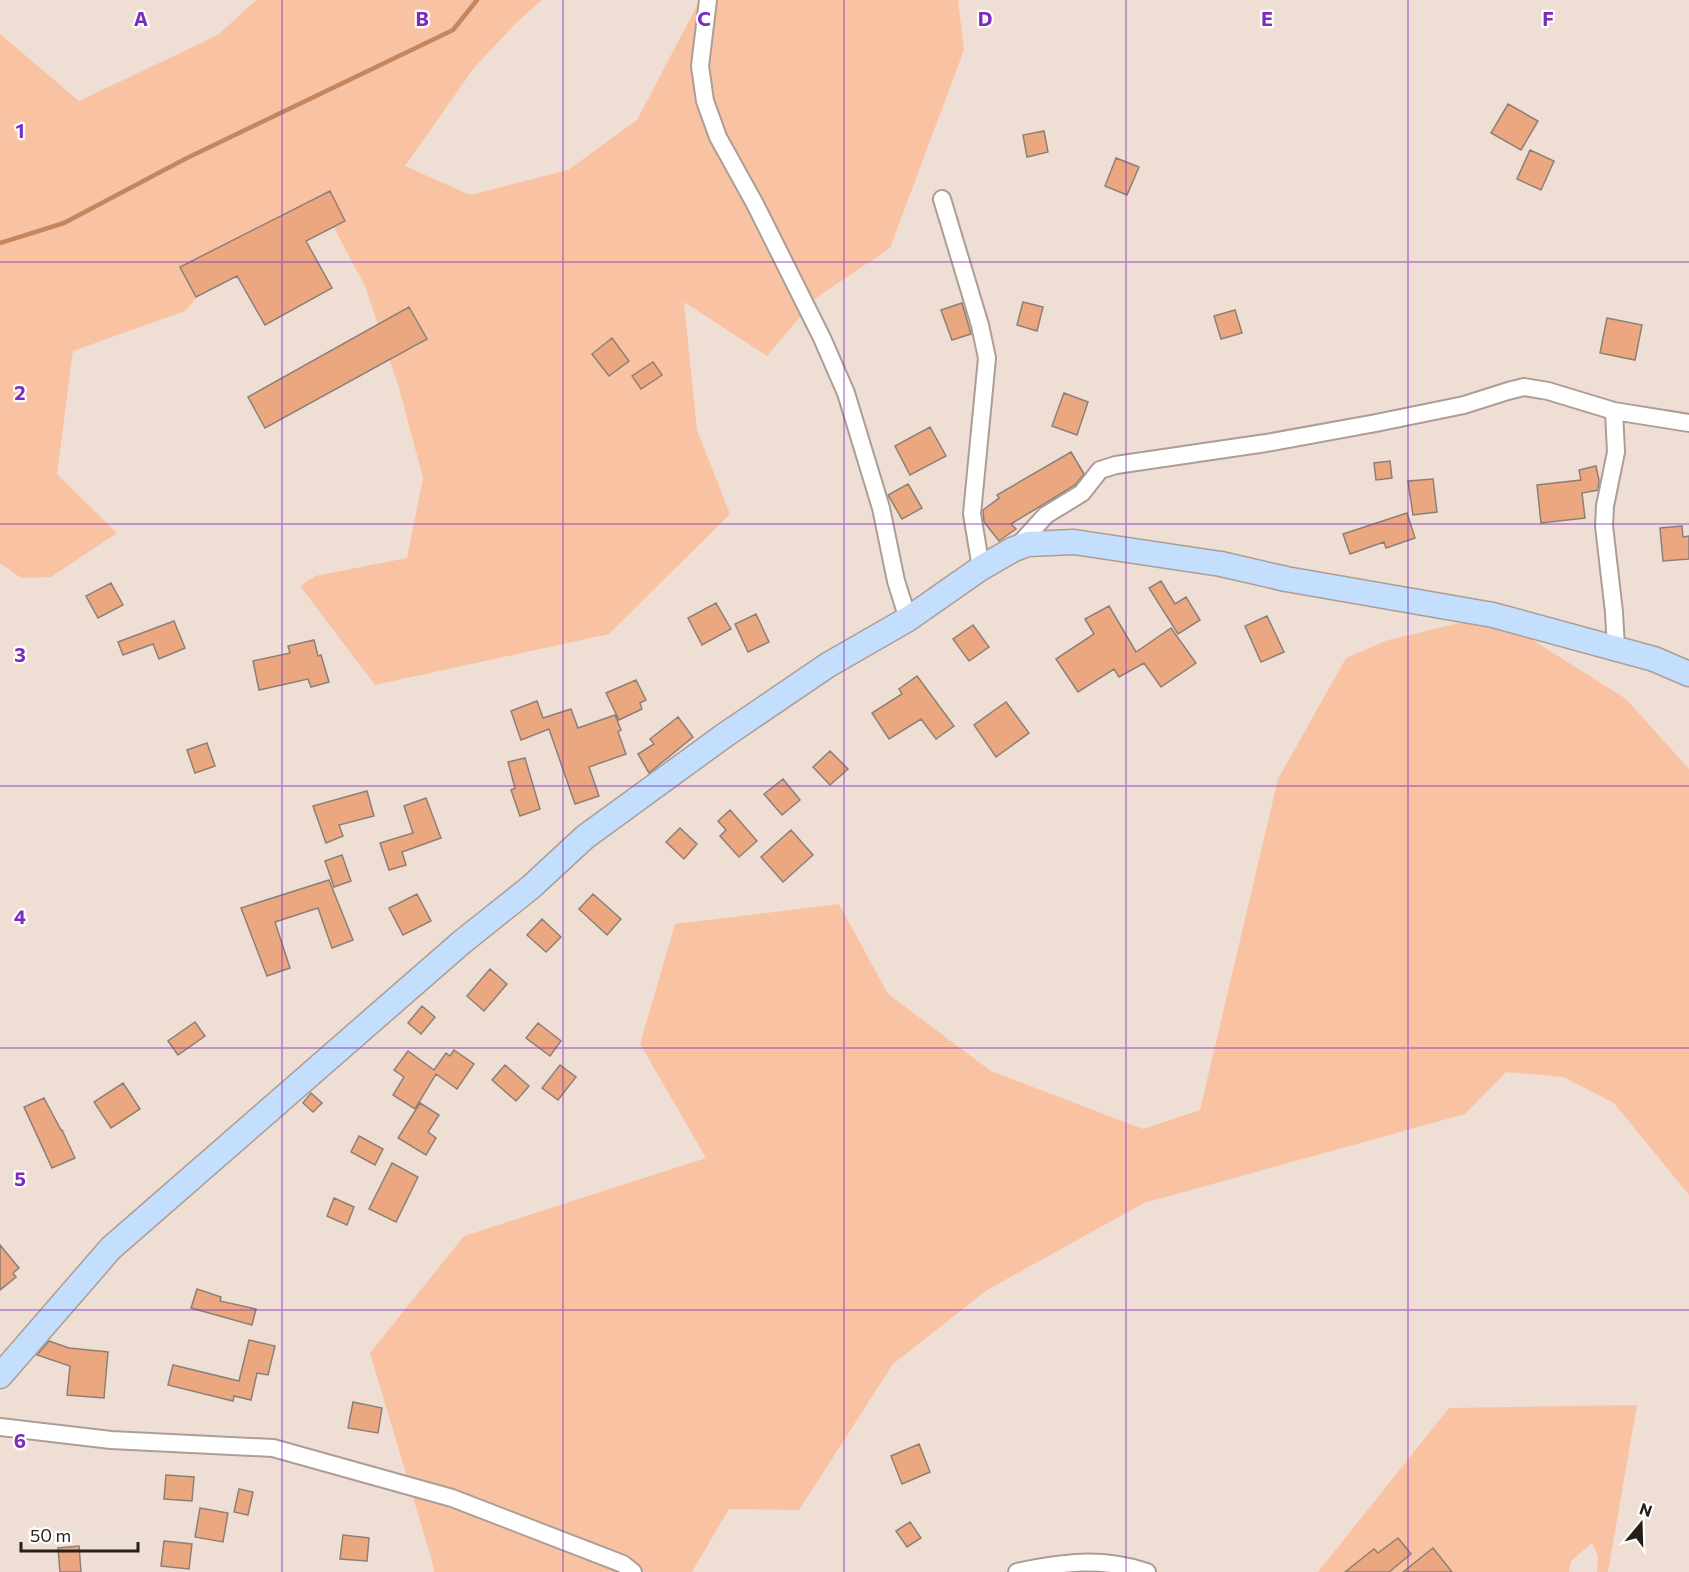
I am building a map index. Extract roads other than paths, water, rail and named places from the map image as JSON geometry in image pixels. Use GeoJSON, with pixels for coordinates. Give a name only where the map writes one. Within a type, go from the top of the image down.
{"type":"FeatureCollection","features":[{"type":"Feature","properties":{"kind":"street"},"geometry":{"type":"LineString","coordinates":[[708,0],[700,66],[705,101],[718,137],[776,246],[840,377],[881,508],[896,581],[908,620]]}},
{"type":"Feature","properties":{"kind":"street"},"geometry":{"type":"LineString","coordinates":[[942,199],[980,325],[987,358],[972,514],[981,568]]}},
{"type":"Feature","properties":{"kind":"street"},"geometry":{"type":"LineString","coordinates":[[1014,549],[1046,516],[1082,493],[1100,470],[1170,455],[1266,443],[1376,423],[1464,405],[1524,387],[1548,391],[1614,411],[1689,423]]}},
{"type":"Feature","properties":{"kind":"street"},"geometry":{"type":"LineString","coordinates":[[1614,411],[1616,452],[1605,506],[1604,526],[1616,649]]}},
{"type":"Feature","properties":{"kind":"street"},"geometry":{"type":"LineString","coordinates":[[0,1376],[111,1248],[462,942],[531,887],[585,837],[725,735],[828,664],[908,620],[981,568],[1014,549],[1028,544],[1065,542],[1137,550],[1221,564],[1371,595],[1493,615],[1654,659],[1689,674]]}},
{"type":"Feature","properties":{"kind":"street"},"geometry":{"type":"LineString","coordinates":[[0,1427],[111,1440],[273,1448],[452,1498],[623,1564],[633,1572]]}},
{"type":"Feature","properties":{"kind":"street"},"geometry":{"type":"LineString","coordinates":[[1017,1572],[1074,1562],[1106,1562],[1131,1566],[1147,1572]]}},
{"type":"Feature","properties":{"kind":"waterway"},"geometry":{"type":"LineString","coordinates":[[0,243],[64,223],[185,159],[453,30],[477,0]]}}]}
